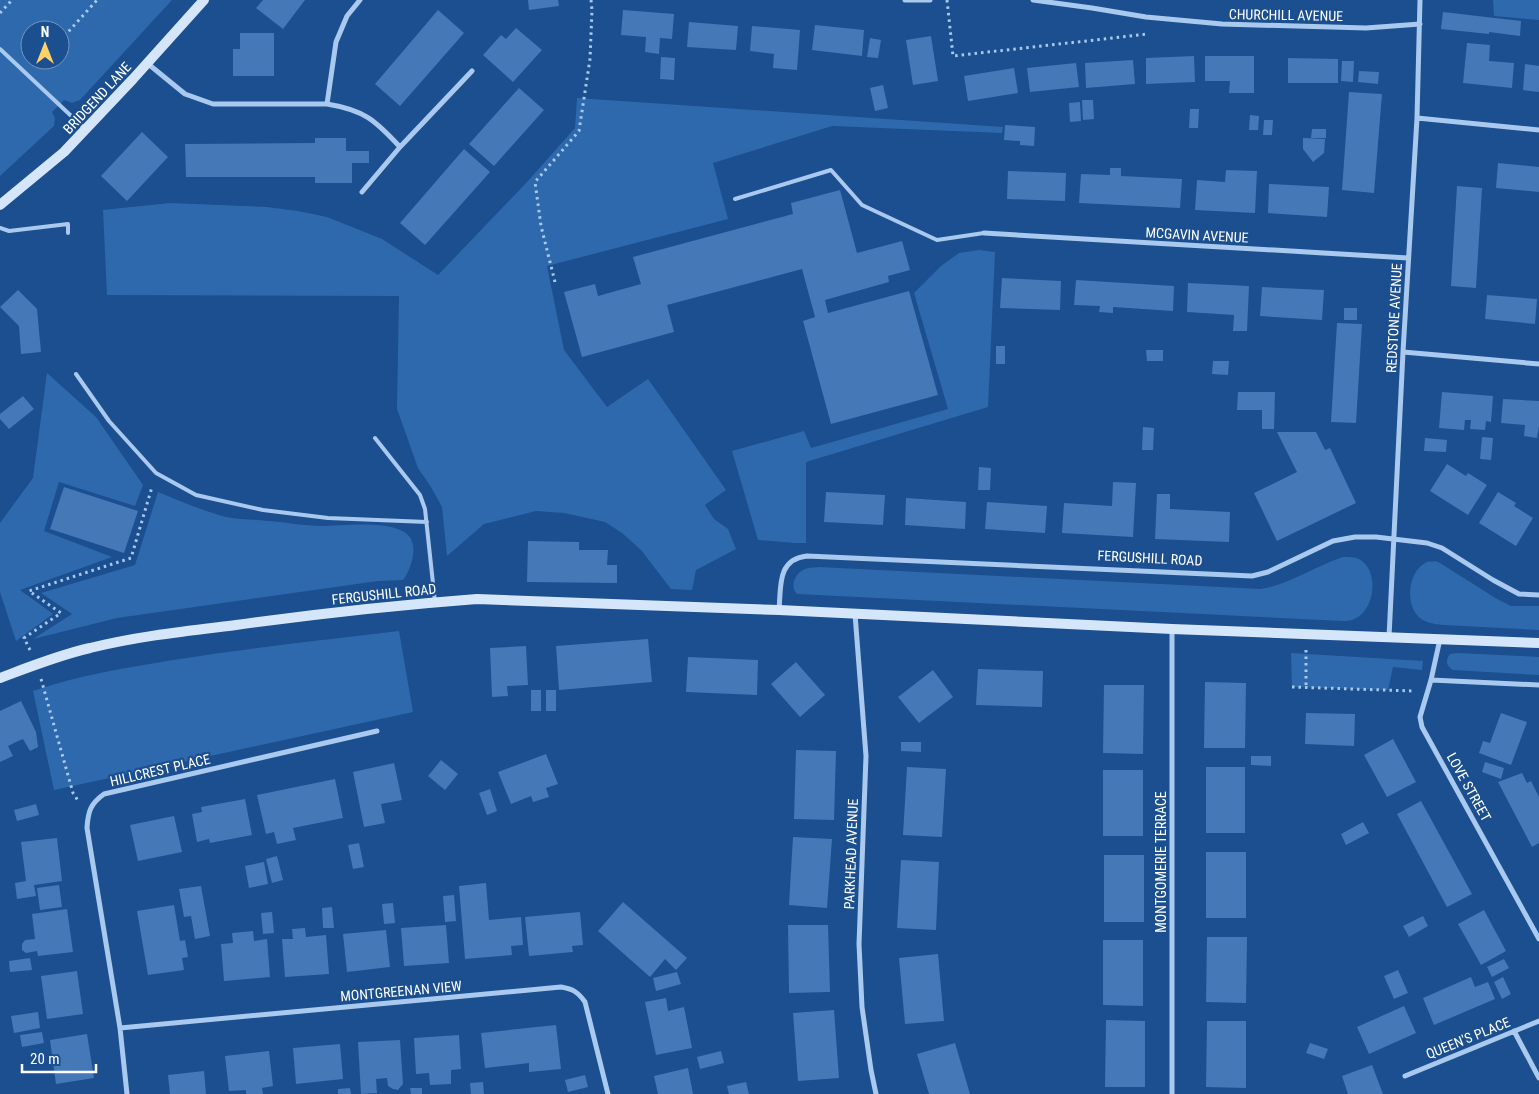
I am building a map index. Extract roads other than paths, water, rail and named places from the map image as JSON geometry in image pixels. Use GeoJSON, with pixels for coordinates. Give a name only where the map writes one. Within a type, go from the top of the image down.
{"type":"FeatureCollection","features":[{"type":"Feature","properties":{"kind":"main road","name":"BRIDGEND LANE"},"geometry":{"type":"LineString","coordinates":[[0,205],[64,152],[86,130],[204,0]]}},
{"type":"Feature","properties":{"kind":"main road","name":"FERGUSHILL ROAD"},"geometry":{"type":"LineString","coordinates":[[0,678],[36,664],[90,648],[142,638],[276,619],[477,599],[855,613],[1172,629],[1539,643]]}},
{"type":"Feature","properties":{"kind":"street"},"geometry":{"type":"LineString","coordinates":[[327,104],[336,42],[347,16],[360,0]]}},
{"type":"Feature","properties":{"kind":"street"},"geometry":{"type":"LineString","coordinates":[[904,0],[930,0]]}},
{"type":"Feature","properties":{"kind":"street","name":"CHURCHILL AVENUE"},"geometry":{"type":"LineString","coordinates":[[1033,0],[1146,17],[1214,24],[1366,28],[1420,24]]}},
{"type":"Feature","properties":{"kind":"street","name":"REDSTONE AVENUE"},"geometry":{"type":"LineString","coordinates":[[1389,638],[1417,118],[1420,0]]}},
{"type":"Feature","properties":{"kind":"street"},"geometry":{"type":"LineString","coordinates":[[148,63],[186,94],[213,104],[327,104],[345,107],[362,113],[382,128],[400,147]]}},
{"type":"Feature","properties":{"kind":"street"},"geometry":{"type":"LineString","coordinates":[[362,192],[400,147],[472,71]]}},
{"type":"Feature","properties":{"kind":"street"},"geometry":{"type":"LineString","coordinates":[[1417,118],[1539,130]]}},
{"type":"Feature","properties":{"kind":"street","name":"MCGAVIN AVENUE"},"geometry":{"type":"LineString","coordinates":[[984,234],[1408,258]]}},
{"type":"Feature","properties":{"kind":"street"},"geometry":{"type":"LineString","coordinates":[[1403,352],[1539,364]]}},
{"type":"Feature","properties":{"kind":"street","name":"FERGUSHILL ROAD"},"geometry":{"type":"LineString","coordinates":[[779,610],[783,571],[792,560],[799,557],[1252,576],[1268,572],[1333,541],[1355,537],[1376,537],[1427,543],[1442,548],[1519,594],[1539,595]]}},
{"type":"Feature","properties":{"kind":"street","name":"PARKHEAD AVENUE"},"geometry":{"type":"LineString","coordinates":[[855,613],[866,756],[859,944],[862,1007],[876,1094]]}},
{"type":"Feature","properties":{"kind":"street","name":"MONTGOMERIE TERRACE"},"geometry":{"type":"LineString","coordinates":[[1172,629],[1172,1094]]}},
{"type":"Feature","properties":{"kind":"street","name":"LOVE STREET"},"geometry":{"type":"LineString","coordinates":[[1440,639],[1420,717],[1422,727],[1539,938]]}},
{"type":"Feature","properties":{"kind":"street"},"geometry":{"type":"LineString","coordinates":[[1431,680],[1539,685]]}},
{"type":"Feature","properties":{"kind":"street","name":"HILLCREST PLACE"},"geometry":{"type":"LineString","coordinates":[[120,1028],[87,828],[88,814],[94,801],[104,794],[376,731]]}},
{"type":"Feature","properties":{"kind":"street","name":"MONTGREENAN VIEW"},"geometry":{"type":"LineString","coordinates":[[120,1028],[561,987],[571,988],[579,993],[585,1002],[608,1094]]}},
{"type":"Feature","properties":{"kind":"street","name":"QUEEN'S PLACE"},"geometry":{"type":"LineString","coordinates":[[1405,1076],[1539,1021]]}},
{"type":"Feature","properties":{"kind":"street"},"geometry":{"type":"LineString","coordinates":[[120,1028],[127,1094]]}},
{"type":"Feature","properties":{"kind":"street"},"geometry":{"type":"LineString","coordinates":[[1514,1031],[1539,1078]]}},
{"type":"Feature","properties":{"kind":"lane"},"geometry":{"type":"LineString","coordinates":[[0,49],[86,130]]}},
{"type":"Feature","properties":{"kind":"lane"},"geometry":{"type":"LineString","coordinates":[[735,199],[831,170],[862,205],[937,240],[984,234]]}},
{"type":"Feature","properties":{"kind":"lane"},"geometry":{"type":"LineString","coordinates":[[0,228],[9,231],[68,224],[68,234]]}},
{"type":"Feature","properties":{"kind":"lane"},"geometry":{"type":"LineString","coordinates":[[76,374],[109,421],[156,474],[196,495],[263,510],[328,518],[427,522]]}},
{"type":"Feature","properties":{"kind":"lane"},"geometry":{"type":"LineString","coordinates":[[375,438],[420,495],[427,522],[435,602]]}}]}
